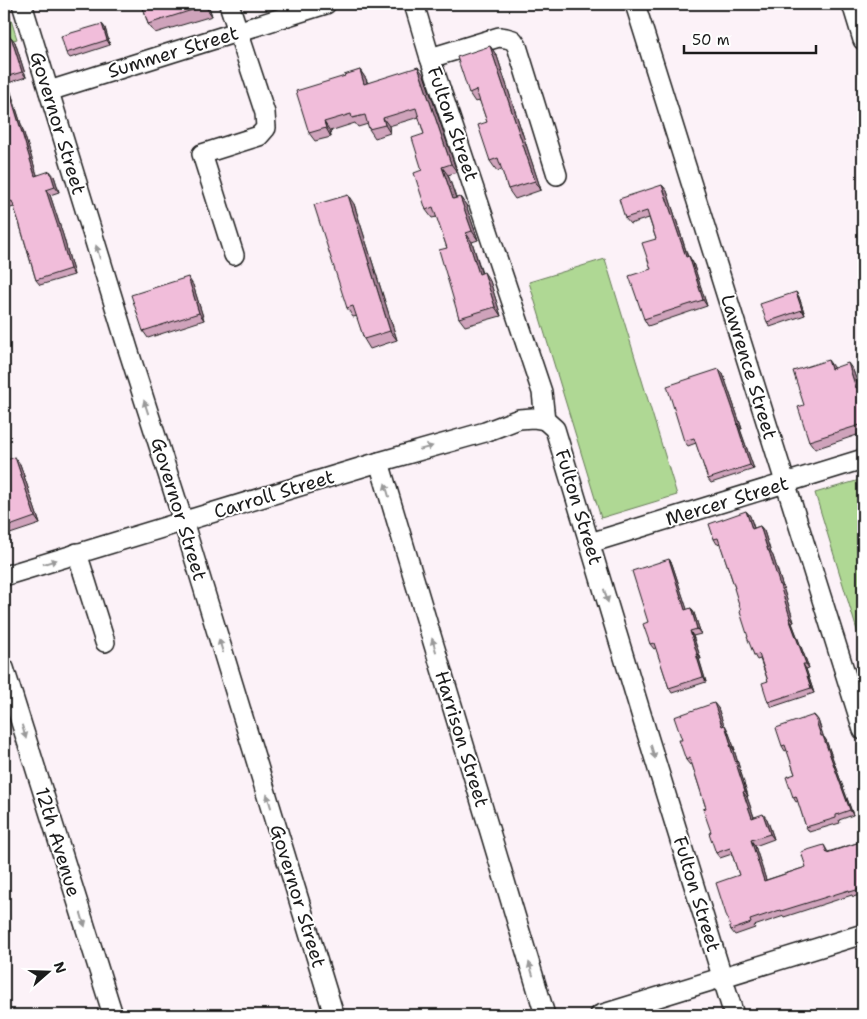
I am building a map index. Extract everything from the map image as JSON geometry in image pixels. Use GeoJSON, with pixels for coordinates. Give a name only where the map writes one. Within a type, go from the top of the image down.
{"type":"FeatureCollection","features":[{"type":"Feature","properties":{"kind":"street","name":"Governor Street"},"geometry":{"type":"LineString","coordinates":[[22,4],[334,1015]]}},
{"type":"Feature","properties":{"kind":"street"},"geometry":{"type":"LineString","coordinates":[[229,4],[265,113],[266,128],[259,136],[202,154],[234,255]]}},
{"type":"Feature","properties":{"kind":"street","name":"Summer Street"},"geometry":{"type":"LineString","coordinates":[[49,91],[326,4]]}},
{"type":"Feature","properties":{"kind":"street","name":"Fulton Street"},"geometry":{"type":"LineString","coordinates":[[414,4],[430,58],[542,392],[545,420],[555,429],[734,1015]]}},
{"type":"Feature","properties":{"kind":"street","name":"Lawrence Street"},"geometry":{"type":"LineString","coordinates":[[635,4],[863,730]]}},
{"type":"Feature","properties":{"kind":"street"},"geometry":{"type":"LineString","coordinates":[[852,4],[863,40]]}},
{"type":"Feature","properties":{"kind":"street"},"geometry":{"type":"LineString","coordinates":[[430,58],[499,38],[512,40],[517,46],[557,175]]}},
{"type":"Feature","properties":{"kind":"street","name":"Carroll Street"},"geometry":{"type":"LineString","coordinates":[[4,576],[379,462],[485,432],[519,419],[533,418],[545,420]]}},
{"type":"Feature","properties":{"kind":"street","name":"Mercer Street"},"geometry":{"type":"LineString","coordinates":[[590,543],[863,459]]}},
{"type":"Feature","properties":{"kind":"street","name":"Harrison Street"},"geometry":{"type":"LineString","coordinates":[[379,462],[545,1015]]}},
{"type":"Feature","properties":{"kind":"street"},"geometry":{"type":"LineString","coordinates":[[77,554],[105,642]]}},
{"type":"Feature","properties":{"kind":"street","name":"12th Avenue"},"geometry":{"type":"LineString","coordinates":[[4,668],[113,1015]]}},
{"type":"Feature","properties":{"kind":"street"},"geometry":{"type":"LineString","coordinates":[[600,1015],[863,934]]}},
{"type":"Feature","properties":{"kind":"green space"},"geometry":{"type":"Polygon","coordinates":[[[4,4],[6,4],[17,39],[4,43],[4,4]]]}},
{"type":"Feature","properties":{"kind":"green space"},"geometry":{"type":"Polygon","coordinates":[[[605,259],[677,495],[601,518],[529,282],[605,259]]]}},
{"type":"Feature","properties":{"kind":"green space"},"geometry":{"type":"Polygon","coordinates":[[[863,479],[863,650],[815,493],[863,479]]]}},
{"type":"Feature","properties":{"kind":"building"},"geometry":{"type":"Polygon","coordinates":[[[142,4],[205,4],[205,6],[148,24],[142,4]]]}},
{"type":"Feature","properties":{"kind":"building"},"geometry":{"type":"Polygon","coordinates":[[[102,24],[107,40],[66,53],[61,36],[102,24]]]}},
{"type":"Feature","properties":{"kind":"building"},"geometry":{"type":"Polygon","coordinates":[[[11,37],[22,72],[5,77],[35,176],[50,171],[55,187],[46,190],[70,269],[36,280],[12,201],[4,204],[4,39],[11,37]]]}},
{"type":"Feature","properties":{"kind":"building"},"geometry":{"type":"Polygon","coordinates":[[[490,46],[535,181],[508,189],[498,158],[490,161],[478,125],[487,122],[476,90],[469,93],[457,57],[490,46]]]}},
{"type":"Feature","properties":{"kind":"building"},"geometry":{"type":"Polygon","coordinates":[[[418,67],[451,164],[442,167],[453,199],[460,197],[472,231],[466,233],[479,274],[484,272],[495,307],[459,318],[439,250],[447,248],[433,207],[426,210],[414,173],[422,170],[412,138],[424,134],[416,108],[383,118],[385,125],[369,129],[365,115],[352,118],[351,114],[324,122],[326,128],[309,133],[296,91],[360,70],[364,84],[418,67]]]}},
{"type":"Feature","properties":{"kind":"building"},"geometry":{"type":"Polygon","coordinates":[[[662,185],[686,257],[689,256],[703,300],[644,319],[629,276],[651,269],[642,243],[656,239],[647,211],[625,218],[619,199],[662,185]]]}},
{"type":"Feature","properties":{"kind":"building"},"geometry":{"type":"Polygon","coordinates":[[[348,195],[390,331],[364,339],[353,306],[347,308],[314,205],[348,195]]]}},
{"type":"Feature","properties":{"kind":"building"},"geometry":{"type":"Polygon","coordinates":[[[188,277],[199,313],[143,331],[131,295],[188,277]]]}},
{"type":"Feature","properties":{"kind":"building"},"geometry":{"type":"Polygon","coordinates":[[[796,292],[802,310],[767,322],[760,304],[796,292]]]}},
{"type":"Feature","properties":{"kind":"building"},"geometry":{"type":"Polygon","coordinates":[[[828,360],[831,369],[848,363],[856,388],[859,387],[863,401],[863,424],[809,441],[798,407],[804,405],[793,371],[828,360]]]}},
{"type":"Feature","properties":{"kind":"building"},"geometry":{"type":"Polygon","coordinates":[[[719,369],[750,465],[708,479],[694,438],[684,441],[667,386],[719,369]]]}},
{"type":"Feature","properties":{"kind":"building"},"geometry":{"type":"Polygon","coordinates":[[[15,457],[35,517],[4,528],[4,461],[15,457]]]}},
{"type":"Feature","properties":{"kind":"building"},"geometry":{"type":"Polygon","coordinates":[[[746,511],[752,529],[760,526],[789,618],[806,664],[803,664],[811,688],[768,702],[762,683],[768,681],[759,654],[754,655],[747,637],[735,588],[718,538],[714,539],[709,524],[746,511]]]}},
{"type":"Feature","properties":{"kind":"building"},"geometry":{"type":"Polygon","coordinates":[[[669,559],[685,610],[691,608],[697,629],[690,631],[703,677],[669,688],[654,643],[650,644],[643,624],[648,622],[632,571],[669,559]]]}},
{"type":"Feature","properties":{"kind":"building"},"geometry":{"type":"Polygon","coordinates":[[[714,703],[722,726],[725,725],[752,818],[763,814],[770,834],[751,840],[764,881],[806,867],[801,852],[824,845],[827,853],[863,841],[863,888],[850,892],[849,890],[780,910],[750,920],[751,923],[731,930],[716,883],[739,875],[730,848],[716,853],[703,809],[706,808],[690,758],[686,760],[679,740],[682,740],[674,717],[714,703]]]}},
{"type":"Feature","properties":{"kind":"building"},"geometry":{"type":"Polygon","coordinates":[[[814,715],[850,810],[836,815],[836,818],[806,827],[796,796],[793,797],[786,777],[795,774],[785,745],[782,746],[776,728],[814,715]]]}}]}
